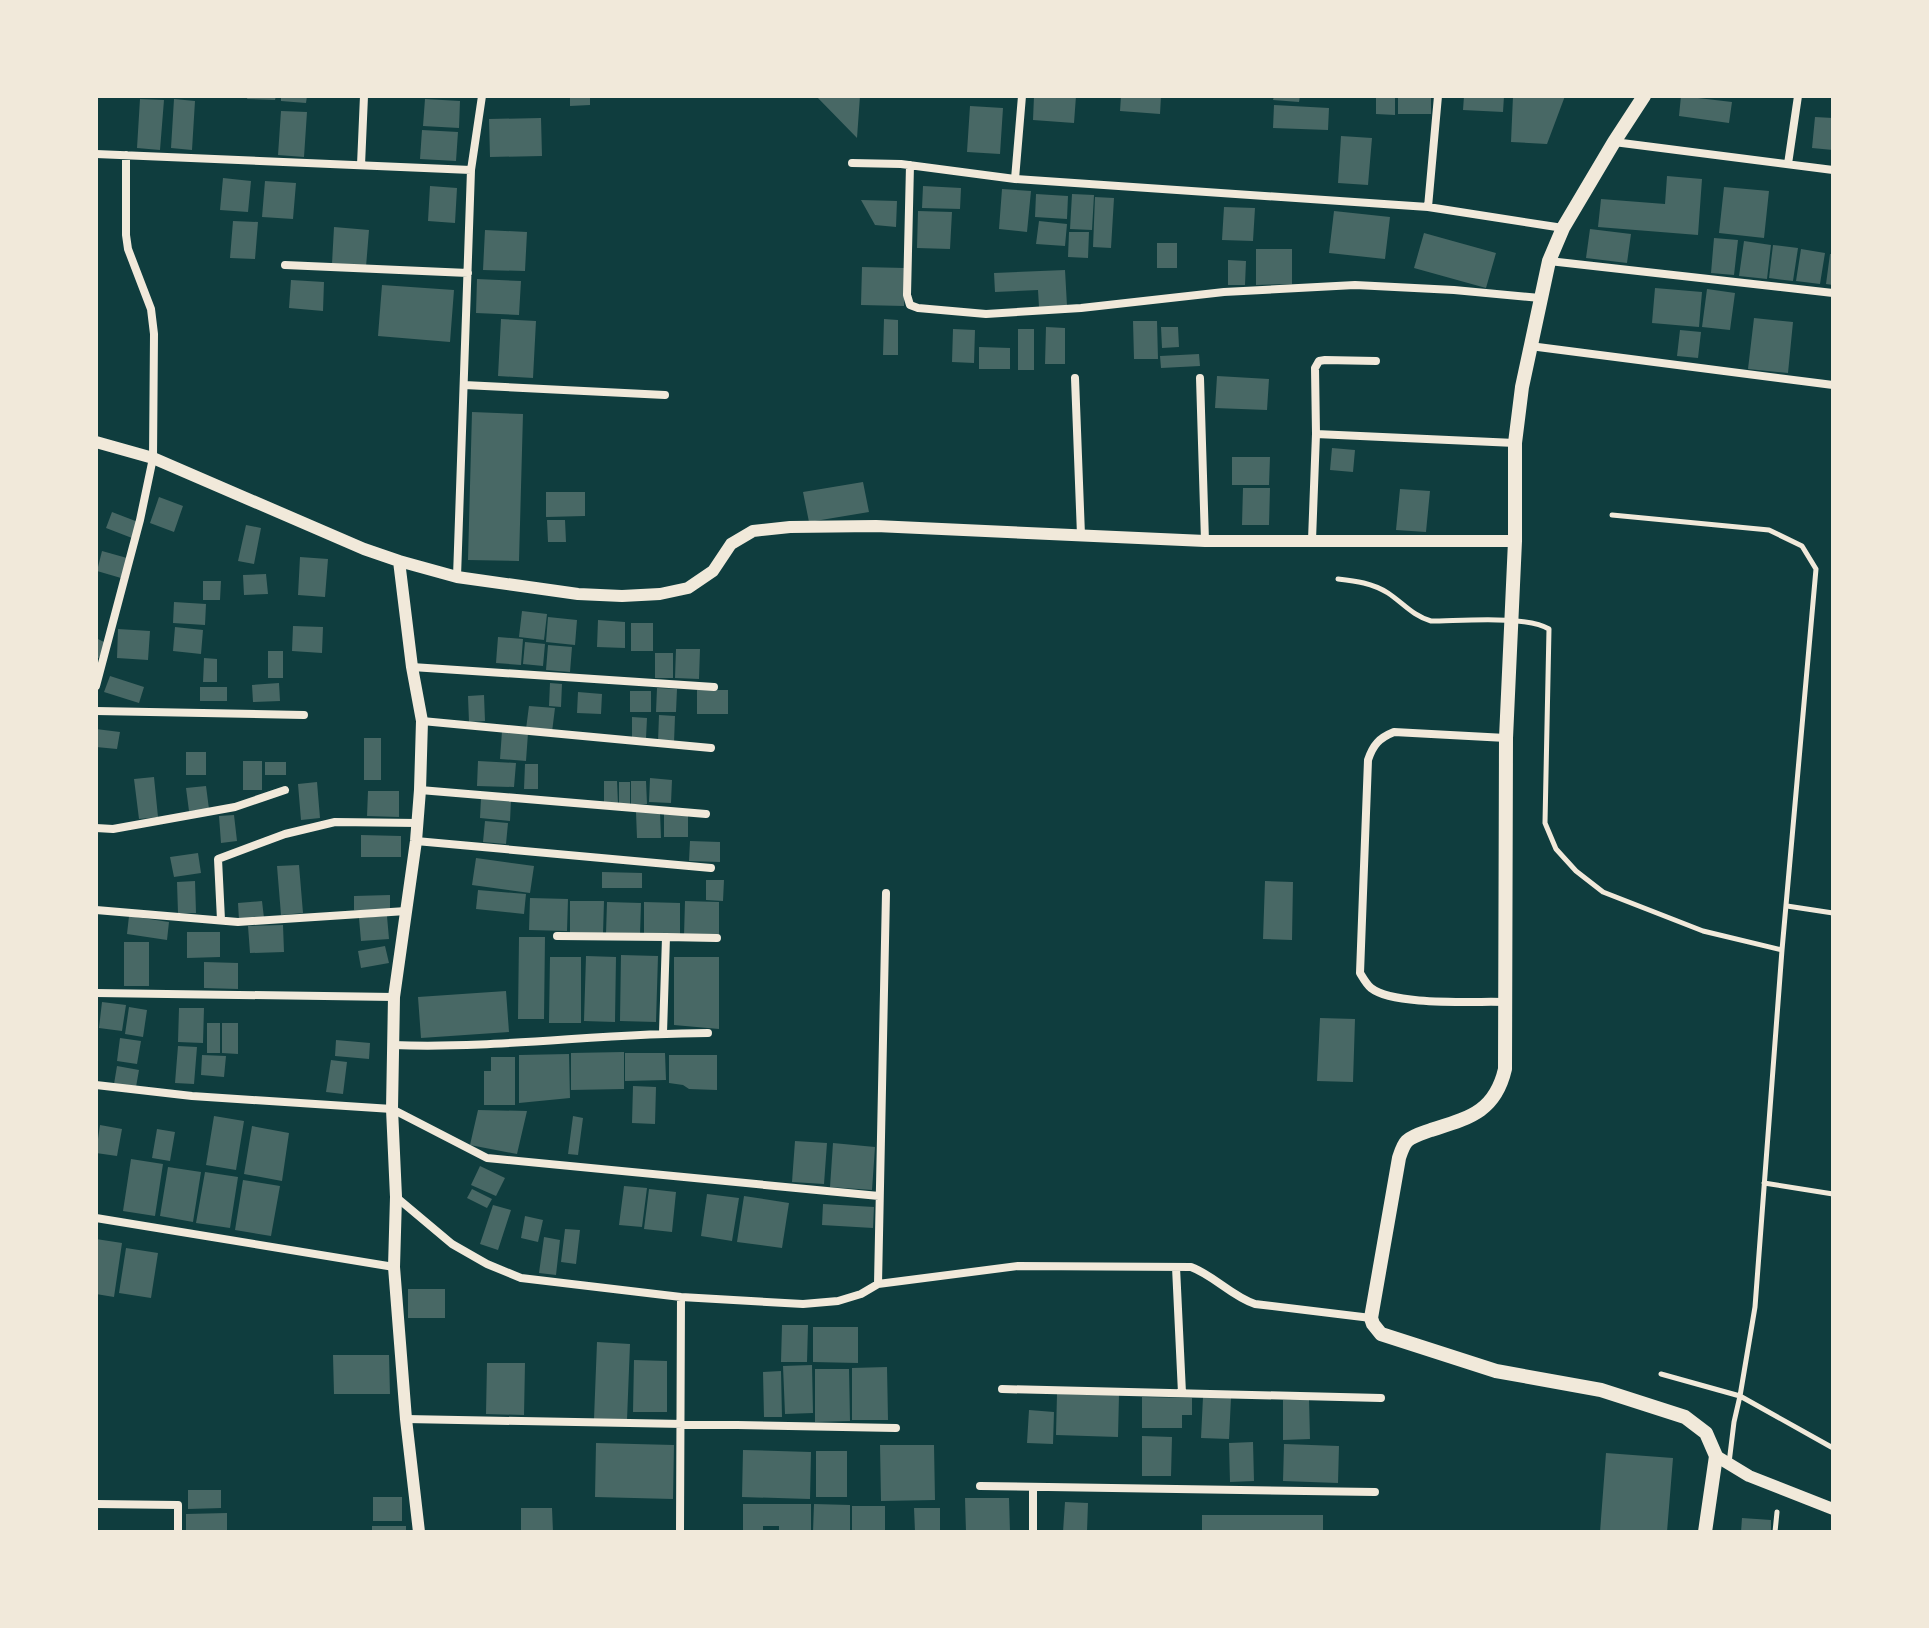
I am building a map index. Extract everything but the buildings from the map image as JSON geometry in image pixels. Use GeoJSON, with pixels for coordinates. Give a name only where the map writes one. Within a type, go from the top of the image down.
{"type":"FeatureCollection","features":[{"type":"Feature","properties":{"kind":"main road"},"geometry":{"type":"LineString","coordinates":[[1644,96],[1563,228],[1549,261],[1522,387],[1515,443],[1515,541],[1506,738],[1505,1069],[1501,1086],[1490,1103],[1469,1118],[1415,1135],[1405,1143],[1399,1158],[1371,1318],[1381,1334],[1496,1371],[1601,1390],[1685,1417],[1706,1433],[1722,1460],[1705,1532]]}},
{"type":"Feature","properties":{"kind":"street"},"geometry":{"type":"LineString","coordinates":[[361,165],[364,96]]}},
{"type":"Feature","properties":{"kind":"street"},"geometry":{"type":"LineString","coordinates":[[457,577],[471,170],[482,96]]}},
{"type":"Feature","properties":{"kind":"street"},"geometry":{"type":"LineString","coordinates":[[1015,179],[1022,96]]}},
{"type":"Feature","properties":{"kind":"street"},"geometry":{"type":"LineString","coordinates":[[1428,207],[1438,96]]}},
{"type":"Feature","properties":{"kind":"street"},"geometry":{"type":"LineString","coordinates":[[1788,164],[1798,96]]}},
{"type":"Feature","properties":{"kind":"street"},"geometry":{"type":"LineString","coordinates":[[1614,142],[1833,170]]}},
{"type":"Feature","properties":{"kind":"street"},"geometry":{"type":"LineString","coordinates":[[96,154],[471,170]]}},
{"type":"Feature","properties":{"kind":"street"},"geometry":{"type":"LineString","coordinates":[[96,686],[140,520],[153,458],[154,334],[151,309],[128,249],[124,206],[126,155]]}},
{"type":"Feature","properties":{"kind":"street"},"geometry":{"type":"LineString","coordinates":[[852,163],[910,165],[1015,179],[1428,207],[1563,228]]}},
{"type":"Feature","properties":{"kind":"street"},"geometry":{"type":"LineString","coordinates":[[910,165],[907,295],[910,305],[918,308],[986,314],[1017,313],[1224,292],[1355,285],[1540,298]]}},
{"type":"Feature","properties":{"kind":"street"},"geometry":{"type":"LineString","coordinates":[[1549,261],[1833,293]]}},
{"type":"Feature","properties":{"kind":"street"},"geometry":{"type":"LineString","coordinates":[[285,265],[468,273]]}},
{"type":"Feature","properties":{"kind":"street"},"geometry":{"type":"LineString","coordinates":[[1530,346],[1833,385]]}},
{"type":"Feature","properties":{"kind":"street"},"geometry":{"type":"LineString","coordinates":[[1312,540],[1316,363],[1325,360],[1376,361]]}},
{"type":"Feature","properties":{"kind":"street"},"geometry":{"type":"LineString","coordinates":[[1075,378],[1081,535]]}},
{"type":"Feature","properties":{"kind":"street"},"geometry":{"type":"LineString","coordinates":[[1200,378],[1205,541]]}},
{"type":"Feature","properties":{"kind":"street"},"geometry":{"type":"LineString","coordinates":[[464,385],[665,395]]}},
{"type":"Feature","properties":{"kind":"street"},"geometry":{"type":"LineString","coordinates":[[1316,434],[1515,443]]}},
{"type":"Feature","properties":{"kind":"street"},"geometry":{"type":"LineString","coordinates":[[96,442],[153,458],[364,549],[399,561],[457,577],[578,594],[660,594],[688,588],[713,571],[731,544],[753,531],[790,527],[876,526],[1205,541],[1515,541]]}},
{"type":"Feature","properties":{"kind":"street"},"geometry":{"type":"LineString","coordinates":[[399,561],[422,721],[416,841],[394,997],[392,1109],[396,1197],[394,1267],[419,1532]]}},
{"type":"Feature","properties":{"kind":"street"},"geometry":{"type":"LineString","coordinates":[[412,667],[714,687]]}},
{"type":"Feature","properties":{"kind":"street"},"geometry":{"type":"LineString","coordinates":[[96,711],[304,715]]}},
{"type":"Feature","properties":{"kind":"street"},"geometry":{"type":"LineString","coordinates":[[422,721],[711,748]]}},
{"type":"Feature","properties":{"kind":"street"},"geometry":{"type":"LineString","coordinates":[[1505,1002],[1404,1000],[1370,987],[1360,973],[1368,760],[1371,749],[1378,740],[1394,732],[1506,738]]}},
{"type":"Feature","properties":{"kind":"street"},"geometry":{"type":"LineString","coordinates":[[96,828],[113,829],[235,807],[285,790]]}},
{"type":"Feature","properties":{"kind":"street"},"geometry":{"type":"LineString","coordinates":[[420,790],[706,814]]}},
{"type":"Feature","properties":{"kind":"street"},"geometry":{"type":"LineString","coordinates":[[221,920],[218,859],[285,834],[335,822],[417,823]]}},
{"type":"Feature","properties":{"kind":"street"},"geometry":{"type":"LineString","coordinates":[[416,841],[711,868]]}},
{"type":"Feature","properties":{"kind":"street"},"geometry":{"type":"LineString","coordinates":[[878,1284],[886,893]]}},
{"type":"Feature","properties":{"kind":"street"},"geometry":{"type":"LineString","coordinates":[[96,910],[238,922],[406,911]]}},
{"type":"Feature","properties":{"kind":"street"},"geometry":{"type":"LineString","coordinates":[[557,936],[717,938]]}},
{"type":"Feature","properties":{"kind":"street"},"geometry":{"type":"LineString","coordinates":[[663,1033],[666,937]]}},
{"type":"Feature","properties":{"kind":"street"},"geometry":{"type":"LineString","coordinates":[[96,993],[394,997]]}},
{"type":"Feature","properties":{"kind":"street"},"geometry":{"type":"LineString","coordinates":[[393,1045],[439,1046],[708,1033]]}},
{"type":"Feature","properties":{"kind":"street"},"geometry":{"type":"LineString","coordinates":[[96,1085],[192,1096],[392,1109],[487,1158],[879,1196]]}},
{"type":"Feature","properties":{"kind":"street"},"geometry":{"type":"LineString","coordinates":[[396,1197],[452,1244],[487,1264],[521,1278],[681,1297],[803,1304],[838,1301],[861,1294],[878,1284],[1018,1266],[1191,1267],[1206,1272],[1243,1301],[1371,1318]]}},
{"type":"Feature","properties":{"kind":"street"},"geometry":{"type":"LineString","coordinates":[[96,1218],[394,1267]]}},
{"type":"Feature","properties":{"kind":"street"},"geometry":{"type":"LineString","coordinates":[[1176,1267],[1182,1393]]}},
{"type":"Feature","properties":{"kind":"street"},"geometry":{"type":"LineString","coordinates":[[680,1532],[681,1297]]}},
{"type":"Feature","properties":{"kind":"street"},"geometry":{"type":"LineString","coordinates":[[1002,1389],[1381,1398]]}},
{"type":"Feature","properties":{"kind":"street"},"geometry":{"type":"LineString","coordinates":[[406,1419],[896,1428]]}},
{"type":"Feature","properties":{"kind":"street"},"geometry":{"type":"LineString","coordinates":[[1722,1460],[1749,1476],[1833,1509]]}},
{"type":"Feature","properties":{"kind":"street"},"geometry":{"type":"LineString","coordinates":[[980,1486],[1375,1492]]}},
{"type":"Feature","properties":{"kind":"street"},"geometry":{"type":"LineString","coordinates":[[1033,1487],[1033,1532]]}},
{"type":"Feature","properties":{"kind":"street"},"geometry":{"type":"LineString","coordinates":[[96,1504],[178,1505],[178,1532]]}},
{"type":"Feature","properties":{"kind":"lane"},"geometry":{"type":"LineString","coordinates":[[1612,515],[1769,530],[1802,546],[1816,569],[1782,950],[1755,1307],[1740,1396],[1722,1460]]}},
{"type":"Feature","properties":{"kind":"lane"},"geometry":{"type":"LineString","coordinates":[[1338,579],[1373,584],[1420,618],[1431,621],[1511,621],[1541,624],[1549,629],[1545,823],[1556,849],[1576,871],[1603,892],[1703,931],[1782,950]]}},
{"type":"Feature","properties":{"kind":"lane"},"geometry":{"type":"LineString","coordinates":[[1787,906],[1833,913]]}},
{"type":"Feature","properties":{"kind":"lane"},"geometry":{"type":"LineString","coordinates":[[1764,1183],[1833,1194]]}},
{"type":"Feature","properties":{"kind":"lane"},"geometry":{"type":"LineString","coordinates":[[1661,1374],[1740,1396],[1833,1448]]}},
{"type":"Feature","properties":{"kind":"lane"},"geometry":{"type":"LineString","coordinates":[[1775,1532],[1777,1512]]}}]}
